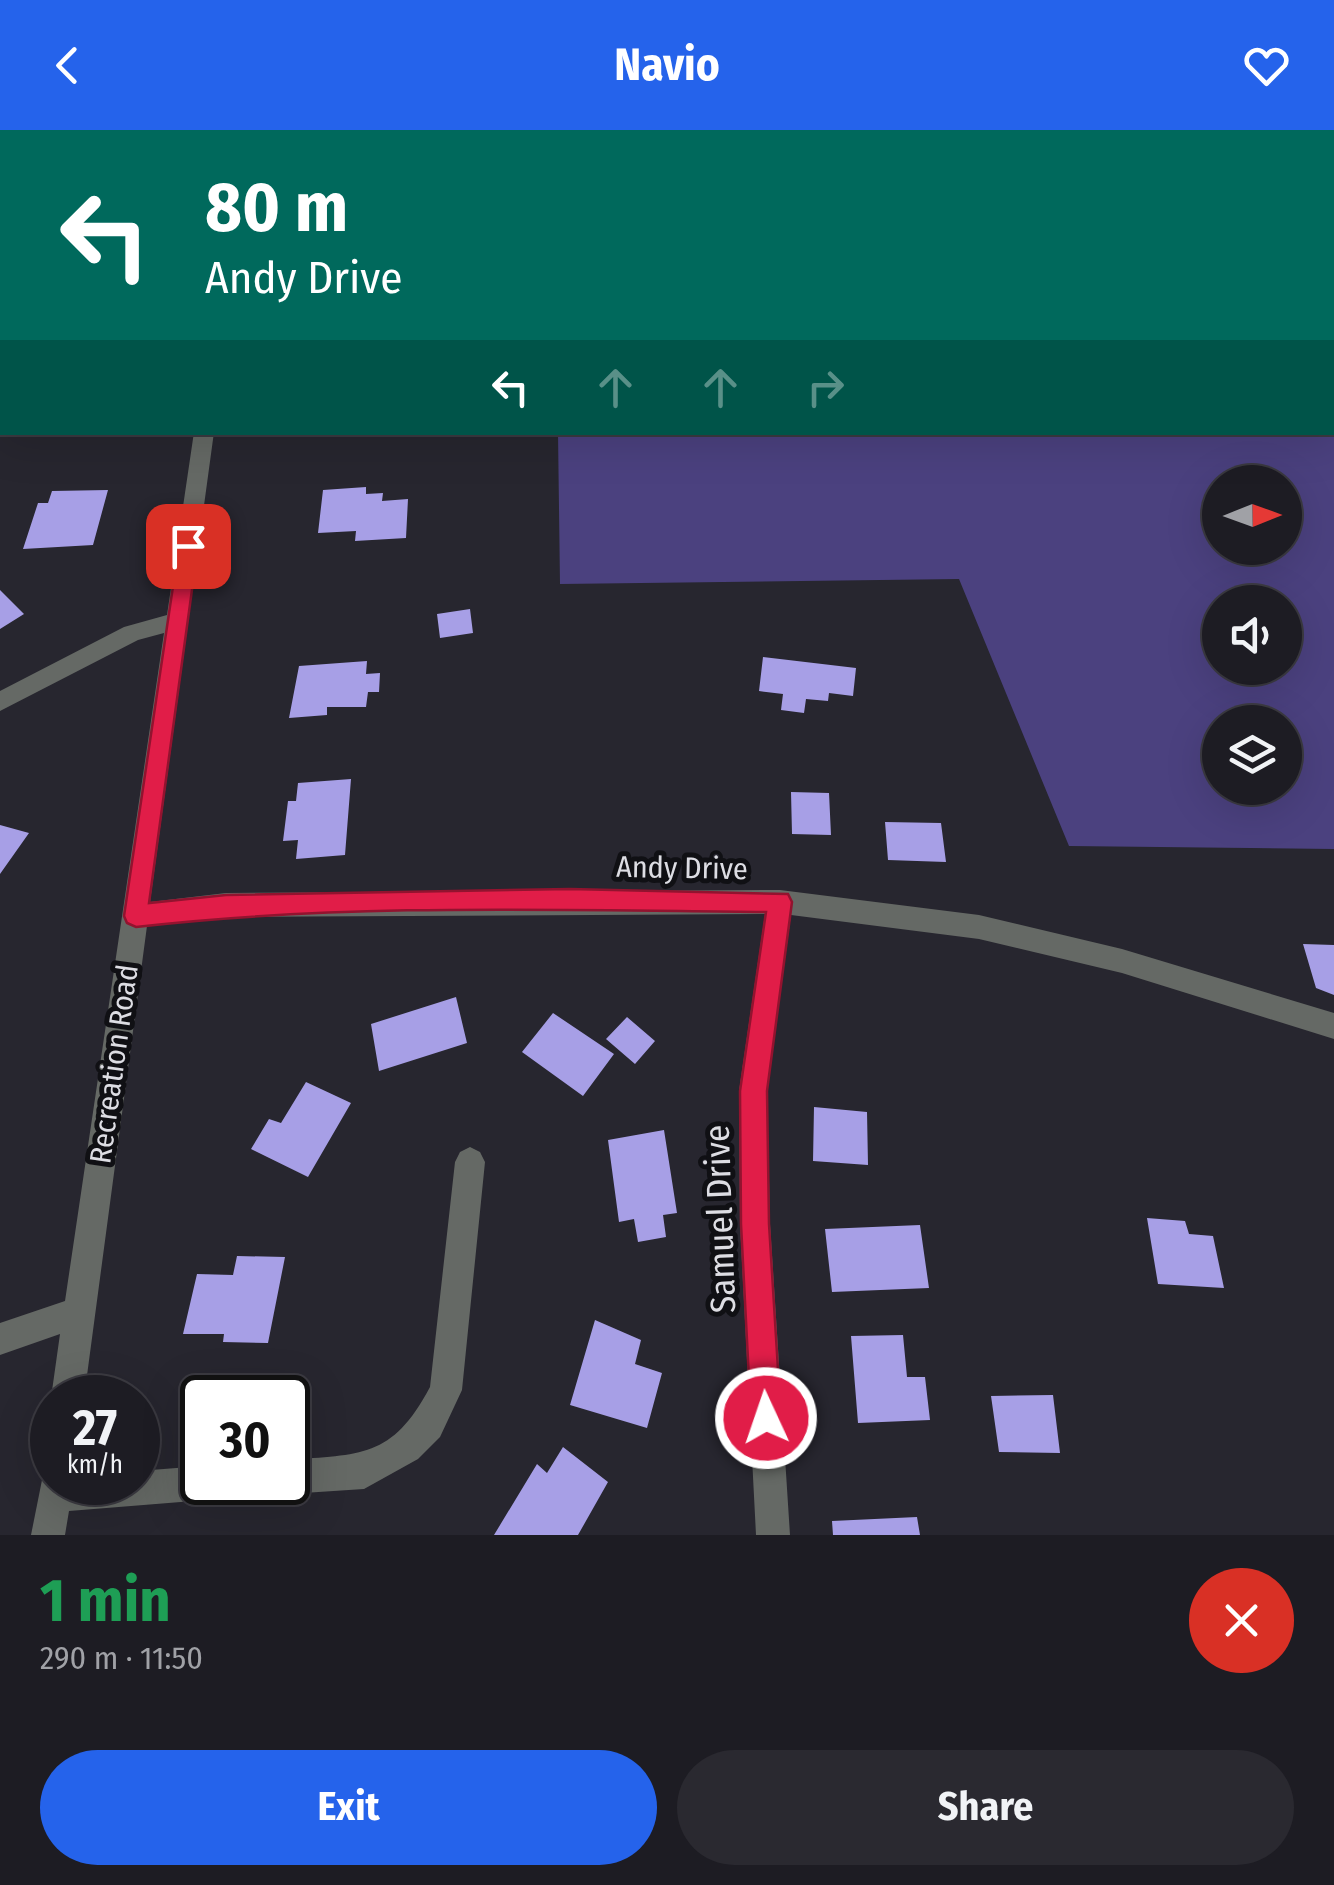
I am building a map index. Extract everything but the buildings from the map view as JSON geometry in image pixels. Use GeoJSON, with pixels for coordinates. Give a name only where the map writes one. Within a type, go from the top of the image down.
{"type":"FeatureCollection","features":[{"type":"Feature","properties":{"kind":"street","name":"Recreation Road"},"geometry":{"type":"LineString","coordinates":[[70,1375],[204,435]]}},
{"type":"Feature","properties":{"kind":"street"},"geometry":{"type":"LineString","coordinates":[[0,702],[132,634],[178,621]]}},
{"type":"Feature","properties":{"kind":"street","name":"Andy Drive"},"geometry":{"type":"LineString","coordinates":[[136,916],[245,905],[570,900],[780,902],[979,927],[1122,960],[1334,1026]]}},
{"type":"Feature","properties":{"kind":"street","name":"Samuel Drive"},"geometry":{"type":"LineString","coordinates":[[773,1535],[755,1224],[754,1091],[780,902]]}},
{"type":"Feature","properties":{"kind":"street"},"geometry":{"type":"LineString","coordinates":[[310,1476],[364,1472],[406,1447],[428,1425],[446,1390],[470,1162]]}},
{"type":"Feature","properties":{"kind":"street"},"geometry":{"type":"LineString","coordinates":[[0,1339],[78,1312]]}},
{"type":"Feature","properties":{"kind":"street"},"geometry":{"type":"LineString","coordinates":[[48,1535],[53,1505]]}},
{"type":"Feature","properties":{"kind":"shaded area"},"geometry":{"type":"Polygon","coordinates":[[[558,435],[1334,435],[1334,849],[1069,846],[959,579],[560,584],[558,435]]]}},
{"type":"Feature","properties":{"kind":"route"},"geometry":{"type":"LineString","coordinates":[[188,546],[136,916],[226,906],[570,900],[780,902],[754,1091],[755,1224],[766,1418]]}}]}
